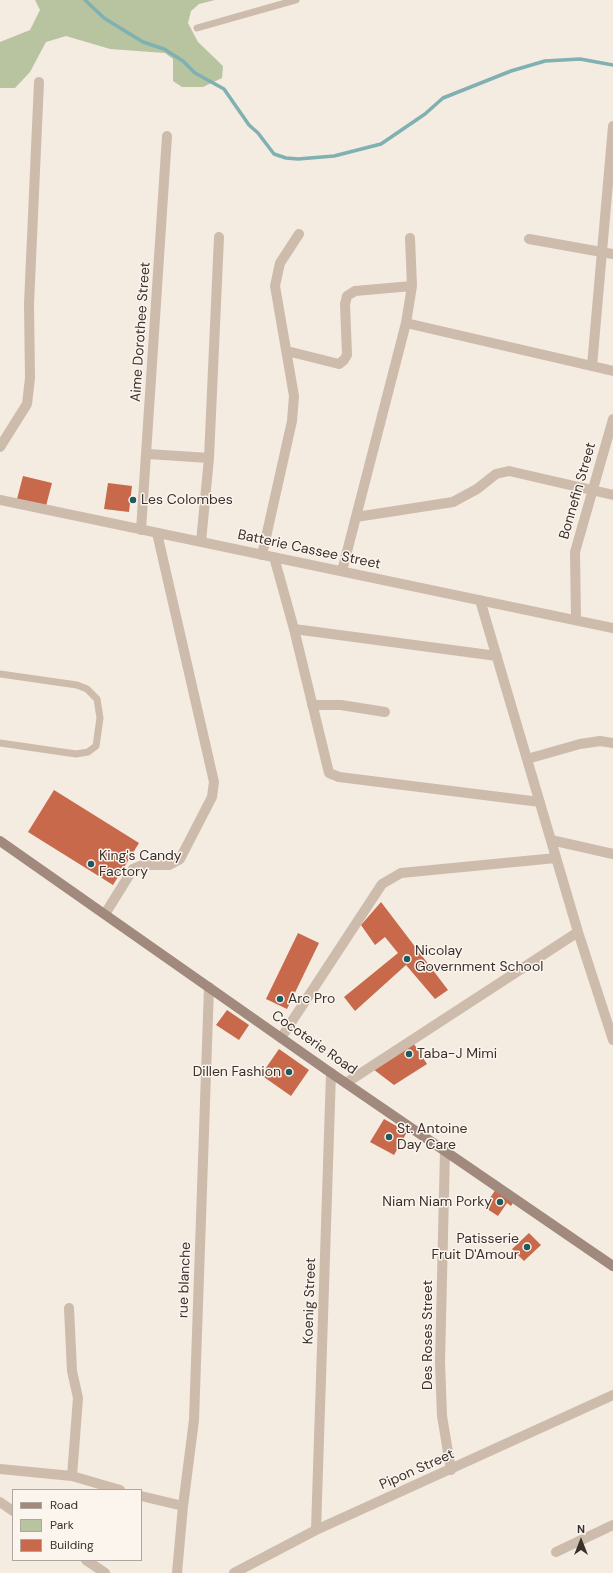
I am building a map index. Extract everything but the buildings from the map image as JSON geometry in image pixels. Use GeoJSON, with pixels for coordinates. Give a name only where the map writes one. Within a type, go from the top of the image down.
{"type":"FeatureCollection","features":[{"type":"Feature","properties":{"kind":"street"},"geometry":{"type":"LineString","coordinates":[[0,448],[28,404],[30,378],[29,304],[39,82]]}},
{"type":"Feature","properties":{"kind":"street"},"geometry":{"type":"LineString","coordinates":[[592,366],[613,126]]}},
{"type":"Feature","properties":{"kind":"street","name":"Aime Dorothee Street"},"geometry":{"type":"LineString","coordinates":[[141,530],[148,454],[167,136]]}},
{"type":"Feature","properties":{"kind":"street"},"geometry":{"type":"LineString","coordinates":[[262,555],[292,421],[294,396],[275,286],[280,263],[299,234]]}},
{"type":"Feature","properties":{"kind":"street"},"geometry":{"type":"LineString","coordinates":[[201,542],[209,458],[219,237]]}},
{"type":"Feature","properties":{"kind":"street"},"geometry":{"type":"LineString","coordinates":[[342,572],[406,323],[412,286],[410,238]]}},
{"type":"Feature","properties":{"kind":"street"},"geometry":{"type":"LineString","coordinates":[[529,239],[613,254]]}},
{"type":"Feature","properties":{"kind":"street"},"geometry":{"type":"LineString","coordinates":[[287,351],[338,364],[344,360],[347,355],[344,304],[347,296],[355,291],[412,286]]}},
{"type":"Feature","properties":{"kind":"street"},"geometry":{"type":"LineString","coordinates":[[406,323],[613,371]]}},
{"type":"Feature","properties":{"kind":"street","name":"Bonnefin Street"},"geometry":{"type":"LineString","coordinates":[[576,620],[575,552],[613,419]]}},
{"type":"Feature","properties":{"kind":"street"},"geometry":{"type":"LineString","coordinates":[[148,454],[209,458]]}},
{"type":"Feature","properties":{"kind":"street"},"geometry":{"type":"LineString","coordinates":[[356,517],[453,502],[477,488],[496,474],[509,470],[613,495]]}},
{"type":"Feature","properties":{"kind":"street","name":"Batterie Cassee Street"},"geometry":{"type":"LineString","coordinates":[[0,500],[613,628]]}},
{"type":"Feature","properties":{"kind":"street"},"geometry":{"type":"LineString","coordinates":[[105,914],[133,869],[143,865],[168,865],[180,859],[212,797],[214,782],[157,533]]}},
{"type":"Feature","properties":{"kind":"street"},"geometry":{"type":"LineString","coordinates":[[274,557],[294,629],[329,772],[333,776],[540,802]]}},
{"type":"Feature","properties":{"kind":"street"},"geometry":{"type":"LineString","coordinates":[[480,600],[578,932],[613,1040]]}},
{"type":"Feature","properties":{"kind":"street"},"geometry":{"type":"LineString","coordinates":[[294,629],[497,656]]}},
{"type":"Feature","properties":{"kind":"street"},"geometry":{"type":"LineString","coordinates":[[312,704],[341,704],[385,712]]}},
{"type":"Feature","properties":{"kind":"street"},"geometry":{"type":"LineString","coordinates":[[528,759],[580,744],[600,741],[613,743]]}},
{"type":"Feature","properties":{"kind":"street"},"geometry":{"type":"LineString","coordinates":[[551,840],[613,854]]}},
{"type":"Feature","properties":{"kind":"street","name":"Cocoterie Road"},"geometry":{"type":"LineString","coordinates":[[0,841],[331,1073],[613,1266]]}},
{"type":"Feature","properties":{"kind":"street"},"geometry":{"type":"LineString","coordinates":[[281,1038],[382,884],[401,874],[556,858]]}},
{"type":"Feature","properties":{"kind":"street"},"geometry":{"type":"LineString","coordinates":[[346,1082],[578,932]]}},
{"type":"Feature","properties":{"kind":"street","name":"rue blanche"},"geometry":{"type":"LineString","coordinates":[[177,1573],[183,1506],[194,1420],[209,987]]}},
{"type":"Feature","properties":{"kind":"street","name":"Koenig Street"},"geometry":{"type":"LineString","coordinates":[[316,1530],[331,1073]]}},
{"type":"Feature","properties":{"kind":"street","name":"Des Roses Street"},"geometry":{"type":"LineString","coordinates":[[445,1151],[440,1362],[442,1416],[451,1470]]}},
{"type":"Feature","properties":{"kind":"street"},"geometry":{"type":"LineString","coordinates":[[69,1308],[72,1372],[78,1398],[72,1476]]}},
{"type":"Feature","properties":{"kind":"street","name":"Pipon Street"},"geometry":{"type":"LineString","coordinates":[[234,1573],[316,1530],[612,1398]]}},
{"type":"Feature","properties":{"kind":"street"},"geometry":{"type":"LineString","coordinates":[[0,1469],[72,1476],[117,1489]]}},
{"type":"Feature","properties":{"kind":"street"},"geometry":{"type":"LineString","coordinates":[[142,1496],[183,1506]]}},
{"type":"Feature","properties":{"kind":"street"},"geometry":{"type":"LineString","coordinates":[[0,1502],[12,1510]]}},
{"type":"Feature","properties":{"kind":"street"},"geometry":{"type":"LineString","coordinates":[[556,1552],[613,1525]]}},
{"type":"Feature","properties":{"kind":"street"},"geometry":{"type":"LineString","coordinates":[[87,1561],[105,1573]]}},
{"type":"Feature","properties":{"kind":"lane"},"geometry":{"type":"LineString","coordinates":[[198,28],[296,0]]}},
{"type":"Feature","properties":{"kind":"lane"},"geometry":{"type":"LineString","coordinates":[[0,674],[82,687],[97,699],[100,718],[96,746],[88,752],[76,754],[0,742]]}},
{"type":"Feature","properties":{"kind":"green space"},"geometry":{"type":"Polygon","coordinates":[[[35,0],[215,0],[199,4],[191,11],[188,23],[198,42],[223,66],[222,78],[203,87],[182,87],[173,81],[173,59],[165,53],[110,49],[66,36],[46,42],[30,72],[15,88],[0,88],[0,42],[30,30],[40,10],[35,0]]]}},
{"type":"Feature","properties":{"kind":"waterway"},"geometry":{"type":"LineString","coordinates":[[85,0],[104,18],[143,42],[164,49],[183,61],[195,73],[224,89],[249,125],[258,133],[274,154],[286,158],[298,159],[334,156],[381,144],[425,114],[443,98],[511,71],[545,61],[580,59],[613,65]]}},
{"type":"Feature","properties":{"kind":"place","name":"Les Colombes"},"geometry":{"type":"Point","coordinates":[133,500]}},
{"type":"Feature","properties":{"kind":"place","name":"King's Candy Factory"},"geometry":{"type":"Point","coordinates":[91,864]}},
{"type":"Feature","properties":{"kind":"place","name":"Nicolay Government School"},"geometry":{"type":"Point","coordinates":[407,959]}},
{"type":"Feature","properties":{"kind":"place","name":"Arc Pro"},"geometry":{"type":"Point","coordinates":[280,999]}},
{"type":"Feature","properties":{"kind":"place","name":"Taba-J Mimi"},"geometry":{"type":"Point","coordinates":[409,1054]}},
{"type":"Feature","properties":{"kind":"place","name":"Dillen Fashion"},"geometry":{"type":"Point","coordinates":[289,1072]}},
{"type":"Feature","properties":{"kind":"place","name":"St. Antoine Day Care"},"geometry":{"type":"Point","coordinates":[389,1137]}},
{"type":"Feature","properties":{"kind":"place","name":"Niam Niam Porky"},"geometry":{"type":"Point","coordinates":[500,1202]}},
{"type":"Feature","properties":{"kind":"place","name":"Patisserie Fruit D'Amour"},"geometry":{"type":"Point","coordinates":[527,1247]}}]}
